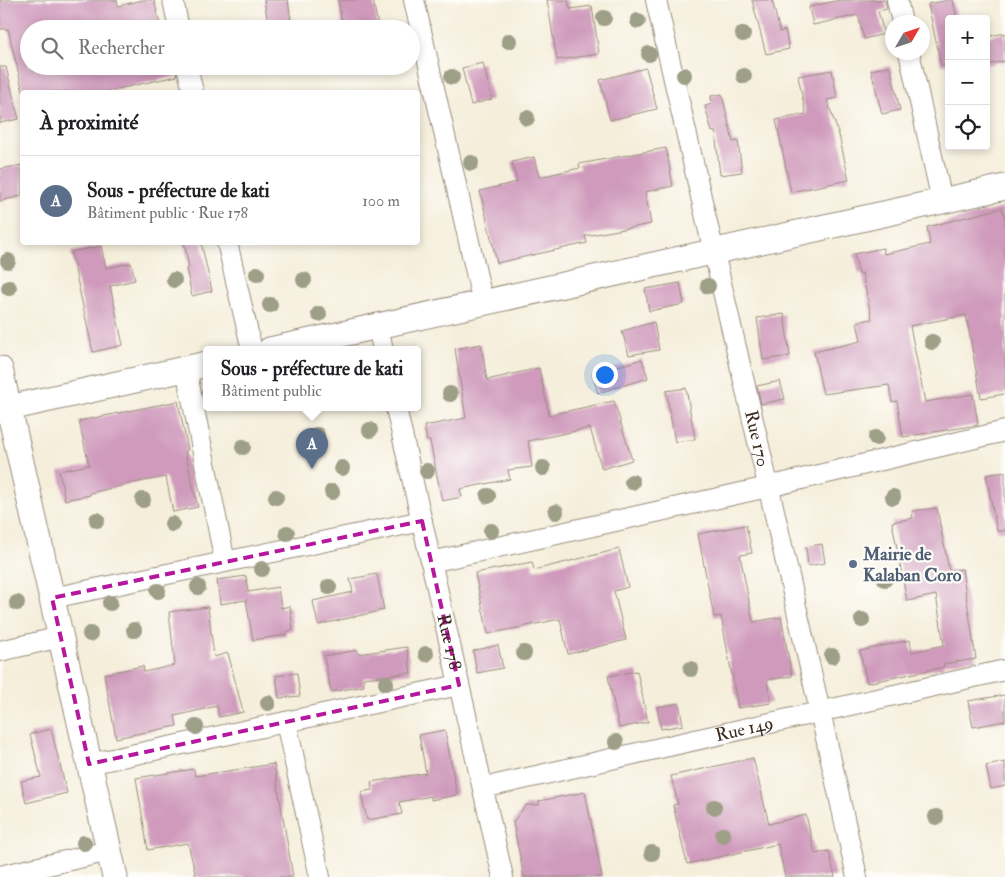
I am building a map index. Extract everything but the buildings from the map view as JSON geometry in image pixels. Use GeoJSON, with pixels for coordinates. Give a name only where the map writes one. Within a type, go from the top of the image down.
{"type":"FeatureCollection","features":[{"type":"Feature","properties":{"kind":"street"},"geometry":{"type":"LineString","coordinates":[[172,0],[177,20]]}},
{"type":"Feature","properties":{"kind":"street"},"geometry":{"type":"LineString","coordinates":[[414,0],[419,20]]}},
{"type":"Feature","properties":{"kind":"street","name":"Rue 170"},"geometry":{"type":"LineString","coordinates":[[656,0],[821,712],[857,877]]}},
{"type":"Feature","properties":{"kind":"street"},"geometry":{"type":"LineString","coordinates":[[897,0],[900,15]]}},
{"type":"Feature","properties":{"kind":"street"},"geometry":{"type":"LineString","coordinates":[[420,26],[483,303]]}},
{"type":"Feature","properties":{"kind":"street"},"geometry":{"type":"LineString","coordinates":[[911,60],[942,201]]}},
{"type":"Feature","properties":{"kind":"street"},"geometry":{"type":"LineString","coordinates":[[190,75],[193,90]]}},
{"type":"Feature","properties":{"kind":"street"},"geometry":{"type":"LineString","coordinates":[[307,346],[381,338],[483,303],[1005,187]]}},
{"type":"Feature","properties":{"kind":"street"},"geometry":{"type":"LineString","coordinates":[[228,245],[251,346]]}},
{"type":"Feature","properties":{"kind":"street"},"geometry":{"type":"LineString","coordinates":[[115,877],[3,391],[196,367],[225,562]]}},
{"type":"Feature","properties":{"kind":"street","name":"Rue 178"},"geometry":{"type":"LineString","coordinates":[[397,411],[503,877]]}},
{"type":"Feature","properties":{"kind":"street"},"geometry":{"type":"LineString","coordinates":[[432,562],[768,488],[1005,431]]}},
{"type":"Feature","properties":{"kind":"street"},"geometry":{"type":"LineString","coordinates":[[52,598],[422,521]]}},
{"type":"Feature","properties":{"kind":"street"},"geometry":{"type":"LineString","coordinates":[[0,650],[61,638]]}},
{"type":"Feature","properties":{"kind":"street","name":"Rue 149"},"geometry":{"type":"LineString","coordinates":[[482,788],[1005,670]]}},
{"type":"Feature","properties":{"kind":"street"},"geometry":{"type":"LineString","coordinates":[[89,764],[459,685]]}},
{"type":"Feature","properties":{"kind":"street"},"geometry":{"type":"LineString","coordinates":[[286,722],[320,877]]}},
{"type":"Feature","properties":{"kind":"street"},"geometry":{"type":"LineString","coordinates":[[0,876],[109,851]]}},
{"type":"Feature","properties":{"kind":"highlighted area"},"geometry":{"type":"Polygon","coordinates":[[[422,521],[459,685],[89,764],[52,598],[422,521]]]}},
{"type":"Feature","properties":{"kind":"place","name":"Sous - préfecture de kati"},"geometry":{"type":"Point","coordinates":[312,469]}},
{"type":"Feature","properties":{"kind":"place","name":"Mairie de Kalaban Coro"},"geometry":{"type":"Point","coordinates":[853,564]}}]}
